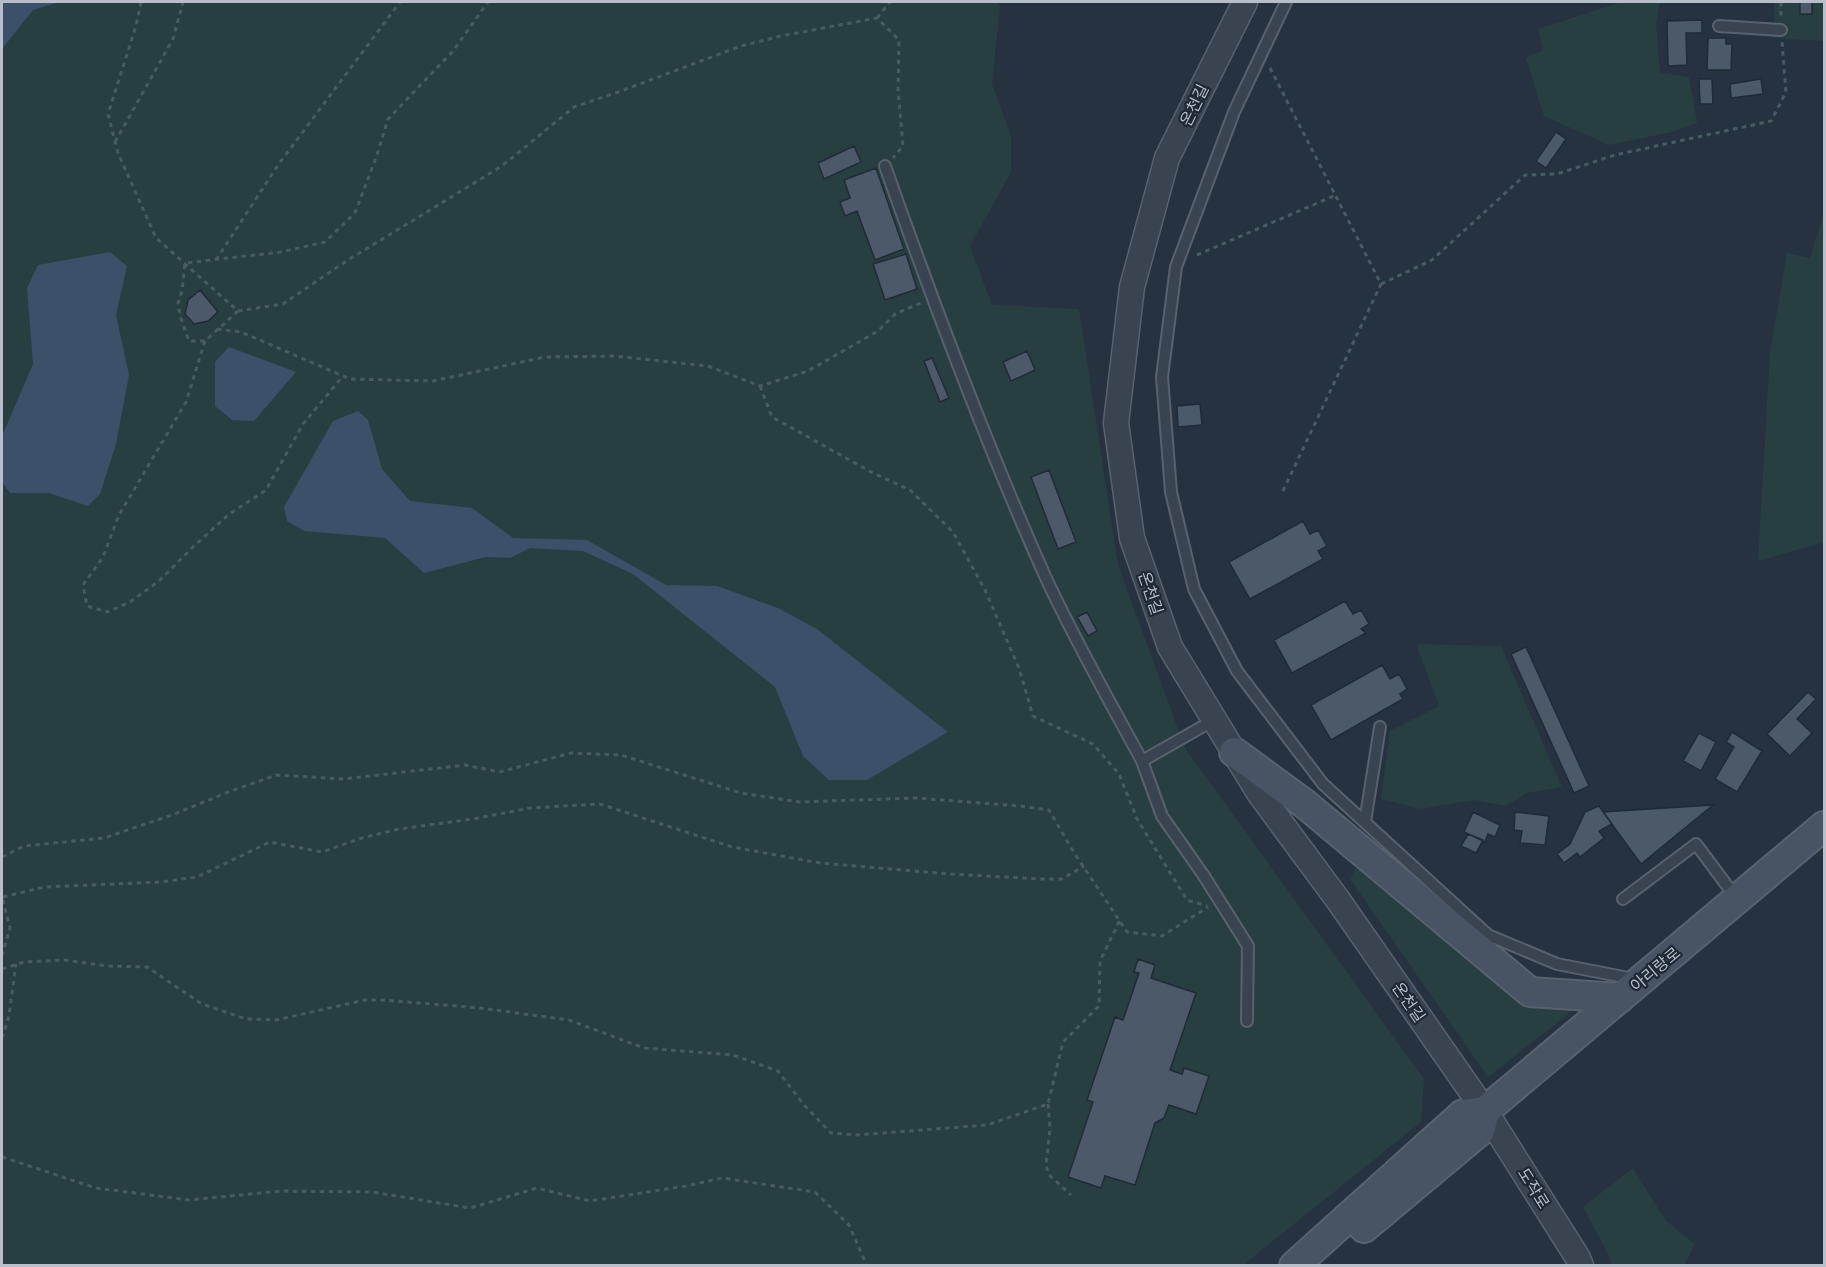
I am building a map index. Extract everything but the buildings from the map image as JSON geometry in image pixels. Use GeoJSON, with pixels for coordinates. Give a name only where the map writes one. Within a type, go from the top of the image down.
{"type":"FeatureCollection","features":[{"type":"Feature","properties":{"kind":"main road"},"geometry":{"type":"LineString","coordinates":[[1234,752],[1305,804],[1530,992],[1630,990]]}},
{"type":"Feature","properties":{"kind":"main road","name":"아리랑로"},"geometry":{"type":"LineString","coordinates":[[1294,1266],[1463,1114],[1485,1111],[1824,826]]}},
{"type":"Feature","properties":{"kind":"main road","name":"아리랑로"},"geometry":{"type":"LineString","coordinates":[[1320,1266],[1480,1131],[1485,1111]]}},
{"type":"Feature","properties":{"kind":"street","name":"온천길"},"geometry":{"type":"LineString","coordinates":[[1245,2],[1167,158],[1132,287],[1116,423],[1132,538],[1170,647],[1258,793],[1338,900],[1485,1111]]}},
{"type":"Feature","properties":{"kind":"street","name":"도작로"},"geometry":{"type":"LineString","coordinates":[[1485,1111],[1581,1266]]}},
{"type":"Feature","properties":{"kind":"lane"},"geometry":{"type":"LineString","coordinates":[[1286,2],[1234,112],[1176,267],[1162,376],[1172,492],[1194,589],[1237,671],[1323,784],[1488,935],[1630,990]]}},
{"type":"Feature","properties":{"kind":"lane"},"geometry":{"type":"LineString","coordinates":[[1719,26],[1782,30]]}},
{"type":"Feature","properties":{"kind":"lane"},"geometry":{"type":"LineString","coordinates":[[885,166],[978,419],[1046,577],[1142,761],[1162,816],[1204,876],[1248,946],[1247,1021]]}},
{"type":"Feature","properties":{"kind":"lane"},"geometry":{"type":"LineString","coordinates":[[1142,761],[1215,720]]}},
{"type":"Feature","properties":{"kind":"lane"},"geometry":{"type":"LineString","coordinates":[[1365,822],[1380,727]]}},
{"type":"Feature","properties":{"kind":"lane"},"geometry":{"type":"LineString","coordinates":[[1623,899],[1696,844],[1738,899]]}},
{"type":"Feature","properties":{"kind":"path"},"geometry":{"type":"LineString","coordinates":[[141,2],[136,26],[108,114],[118,153],[156,238],[238,312]]}},
{"type":"Feature","properties":{"kind":"path"},"geometry":{"type":"LineString","coordinates":[[115,142],[173,39],[183,2]]}},
{"type":"Feature","properties":{"kind":"path"},"geometry":{"type":"LineString","coordinates":[[216,260],[278,165],[400,2]]}},
{"type":"Feature","properties":{"kind":"path"},"geometry":{"type":"LineString","coordinates":[[185,263],[281,252],[325,242],[355,213],[388,119],[453,51],[488,2]]}},
{"type":"Feature","properties":{"kind":"path"},"geometry":{"type":"LineString","coordinates":[[343,376],[303,424],[266,490],[228,515],[159,581],[130,602],[108,612],[87,606],[83,585],[103,557],[119,515],[186,402],[205,341],[238,312],[283,304],[348,260],[502,166],[574,107],[741,46],[877,18],[890,2]]}},
{"type":"Feature","properties":{"kind":"path"},"geometry":{"type":"LineString","coordinates":[[1283,491],[1381,285],[1432,260],[1526,175],[1557,174],[1615,155],[1771,122],[1786,92],[1781,2]]}},
{"type":"Feature","properties":{"kind":"path"},"geometry":{"type":"LineString","coordinates":[[877,18],[899,40],[898,90],[903,146],[885,166]]}},
{"type":"Feature","properties":{"kind":"path"},"geometry":{"type":"LineString","coordinates":[[1262,53],[1381,285]]}},
{"type":"Feature","properties":{"kind":"path"},"geometry":{"type":"LineString","coordinates":[[1197,255],[1336,195]]}},
{"type":"Feature","properties":{"kind":"path"},"geometry":{"type":"LineString","coordinates":[[185,263],[182,291],[178,303],[180,316],[189,341],[205,341]]}},
{"type":"Feature","properties":{"kind":"path"},"geometry":{"type":"LineString","coordinates":[[217,329],[241,332],[350,379],[433,381],[546,357],[614,356],[708,366],[760,386],[808,371],[878,331],[895,314],[932,299]]}},
{"type":"Feature","properties":{"kind":"path"},"geometry":{"type":"LineString","coordinates":[[2,857],[24,846],[104,838],[276,775],[344,779],[465,765],[500,772],[571,753],[621,755],[741,793],[799,802],[916,798],[1049,810],[1127,932],[1162,936],[1209,906],[1187,900],[1137,819],[1119,774],[1093,744],[1033,716],[1019,668],[985,590],[953,532],[910,490],[873,473],[772,417],[760,386]]}},
{"type":"Feature","properties":{"kind":"path"},"geometry":{"type":"LineString","coordinates":[[2,956],[10,928],[2,897],[44,887],[160,882],[197,877],[270,842],[322,852],[362,838],[399,829],[473,819],[530,808],[600,804],[732,847],[820,863],[1039,879],[1062,879],[1084,866]]}},
{"type":"Feature","properties":{"kind":"path"},"geometry":{"type":"LineString","coordinates":[[1071,1195],[1049,1175],[1046,1166],[1050,1128],[1047,1104],[1063,1042],[1099,1006],[1100,961],[1120,920]]}},
{"type":"Feature","properties":{"kind":"path"},"geometry":{"type":"LineString","coordinates":[[2,969],[24,962],[65,960],[107,966],[147,967],[201,1004],[246,1019],[276,1020],[365,1000],[382,1000],[480,1008],[569,1020],[644,1048],[733,1054],[778,1071],[804,1105],[831,1133],[857,1135],[987,1125],[1047,1104]]}},
{"type":"Feature","properties":{"kind":"path"},"geometry":{"type":"LineString","coordinates":[[2,1038],[9,1016],[16,964]]}},
{"type":"Feature","properties":{"kind":"path"},"geometry":{"type":"LineString","coordinates":[[2,1157],[96,1188],[189,1200],[281,1191],[372,1192],[470,1208],[537,1188],[590,1201],[722,1178],[815,1192],[849,1225],[867,1266]]}},
{"type":"Feature","properties":{"kind":"green space"},"geometry":{"type":"Polygon","coordinates":[[[2,2],[997,2],[1000,7],[992,84],[1011,136],[1011,172],[970,246],[992,305],[1079,309],[1118,565],[1185,748],[1424,1079],[1421,1122],[1243,1265],[2,1266],[2,2]]]}},
{"type":"Feature","properties":{"kind":"green space"},"geometry":{"type":"Polygon","coordinates":[[[1621,2],[1660,3],[1656,23],[1660,73],[1689,77],[1697,123],[1672,132],[1609,145],[1544,116],[1526,58],[1543,50],[1538,29],[1621,2]]]}},
{"type":"Feature","properties":{"kind":"green space"},"geometry":{"type":"Polygon","coordinates":[[[1774,2],[1824,2],[1824,41],[1775,38],[1774,2]]]}},
{"type":"Feature","properties":{"kind":"green space"},"geometry":{"type":"Polygon","coordinates":[[[1824,213],[1824,542],[1758,561],[1770,353],[1787,253],[1810,258],[1824,213]]]}},
{"type":"Feature","properties":{"kind":"green space"},"geometry":{"type":"Polygon","coordinates":[[[1416,644],[1501,646],[1562,787],[1527,793],[1506,806],[1474,800],[1420,809],[1381,799],[1390,731],[1439,706],[1416,644]]]}},
{"type":"Feature","properties":{"kind":"green space"},"geometry":{"type":"Polygon","coordinates":[[[1358,864],[1576,1008],[1488,1077],[1350,879],[1358,864]]]}},
{"type":"Feature","properties":{"kind":"green space"},"geometry":{"type":"Polygon","coordinates":[[[1633,1168],[1666,1221],[1695,1244],[1684,1265],[1612,1265],[1583,1207],[1633,1168]]]}},
{"type":"Feature","properties":{"kind":"water"},"geometry":{"type":"Polygon","coordinates":[[[2,2],[60,2],[33,10],[2,49],[2,2]]]}},
{"type":"Feature","properties":{"kind":"water"},"geometry":{"type":"Polygon","coordinates":[[[110,252],[127,266],[116,315],[129,375],[116,444],[100,494],[88,506],[49,493],[10,493],[2,482],[2,436],[33,364],[27,288],[38,265],[110,252]]]}},
{"type":"Feature","properties":{"kind":"water"},"geometry":{"type":"Polygon","coordinates":[[[229,347],[296,372],[254,421],[232,420],[215,406],[215,362],[229,347]]]}},
{"type":"Feature","properties":{"kind":"water"},"geometry":{"type":"Polygon","coordinates":[[[358,411],[368,420],[382,469],[410,501],[472,508],[513,538],[587,540],[666,585],[717,586],[778,608],[817,629],[948,732],[867,780],[829,780],[803,756],[775,687],[633,574],[583,551],[530,548],[510,558],[486,557],[424,573],[385,538],[304,531],[287,521],[284,507],[333,421],[358,411]]]}}]}
